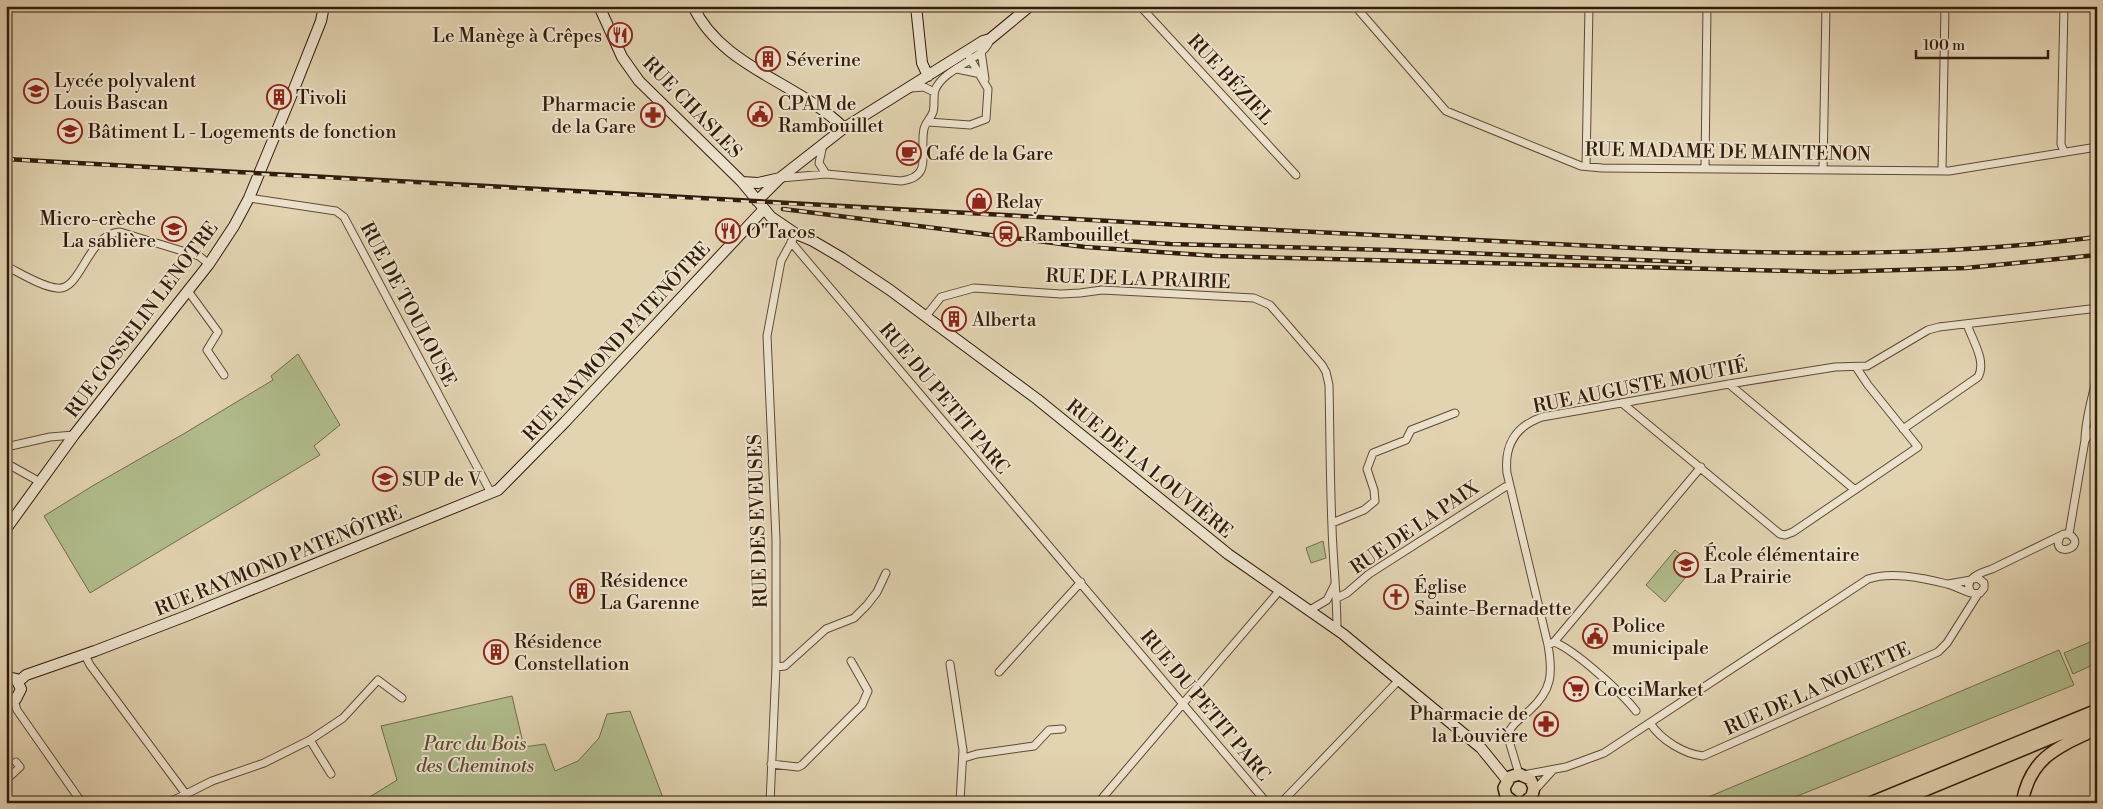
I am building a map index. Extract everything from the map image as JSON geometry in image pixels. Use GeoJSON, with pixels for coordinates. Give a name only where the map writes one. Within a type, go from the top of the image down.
{"type":"FeatureCollection","features":[{"type":"Feature","properties":{"kind":"main road","name":"RUE GOSSELIN LENOTRE"},"geometry":{"type":"LineString","coordinates":[[6,529],[74,435],[209,264],[234,226],[249,198],[296,86],[321,21],[324,6]]}},
{"type":"Feature","properties":{"kind":"main road","name":"RUE CHASLES"},"geometry":{"type":"LineString","coordinates":[[598,6],[622,57],[635,76],[742,182],[761,205]]}},
{"type":"Feature","properties":{"kind":"main road"},"geometry":{"type":"LineString","coordinates":[[693,6],[707,32],[718,43],[767,76],[813,103],[844,128]]}},
{"type":"Feature","properties":{"kind":"main road"},"geometry":{"type":"LineString","coordinates":[[916,6],[922,63],[935,75]]}},
{"type":"Feature","properties":{"kind":"main road","name":"RUE RAYMOND PATENÔTRE"},"geometry":{"type":"LineString","coordinates":[[18,682],[26,675],[85,655],[491,493],[507,482],[565,422],[761,205],[780,178],[844,128],[914,84],[935,75],[969,56],[983,42],[990,39],[1030,6]]}},
{"type":"Feature","properties":{"kind":"main road"},"geometry":{"type":"LineString","coordinates":[[742,182],[758,183],[780,178]]}},
{"type":"Feature","properties":{"kind":"main road","name":"RUE DE LA LOUVIÈRE"},"geometry":{"type":"LineString","coordinates":[[761,205],[794,238],[807,238],[842,258],[926,316],[1037,399],[1228,554],[1337,630],[1481,748],[1507,780]]}},
{"type":"Feature","properties":{"kind":"main road"},"geometry":{"type":"LineString","coordinates":[[6,678],[13,678],[18,682],[20,693],[10,700]]}},
{"type":"Feature","properties":{"kind":"main road"},"geometry":{"type":"LineString","coordinates":[[1870,803],[2097,710]]}},
{"type":"Feature","properties":{"kind":"main road"},"geometry":{"type":"LineString","coordinates":[[1894,803],[2097,719]]}},
{"type":"Feature","properties":{"kind":"main road"},"geometry":{"type":"LineString","coordinates":[[2022,803],[2026,784],[2034,769],[2048,755],[2065,744],[2097,729]]}},
{"type":"Feature","properties":{"kind":"main road"},"geometry":{"type":"LineString","coordinates":[[1513,803],[1505,792],[1507,780],[1510,777],[1521,774],[1532,782],[1532,798]]}},
{"type":"Feature","properties":{"kind":"street","name":"RUE BÉZIEL"},"geometry":{"type":"LineString","coordinates":[[1140,6],[1296,175]]}},
{"type":"Feature","properties":{"kind":"street","name":"RUE MADAME DE MAINTENON"},"geometry":{"type":"LineString","coordinates":[[1355,6],[1446,112],[1586,166],[1942,172],[2097,147]]}},
{"type":"Feature","properties":{"kind":"street"},"geometry":{"type":"LineString","coordinates":[[1586,166],[1589,6]]}},
{"type":"Feature","properties":{"kind":"street"},"geometry":{"type":"LineString","coordinates":[[1705,168],[1708,6]]}},
{"type":"Feature","properties":{"kind":"street"},"geometry":{"type":"LineString","coordinates":[[1823,170],[1826,6]]}},
{"type":"Feature","properties":{"kind":"street"},"geometry":{"type":"LineString","coordinates":[[1942,172],[1945,6]]}},
{"type":"Feature","properties":{"kind":"street"},"geometry":{"type":"LineString","coordinates":[[2064,6],[2061,144],[2064,152]]}},
{"type":"Feature","properties":{"kind":"street"},"geometry":{"type":"LineString","coordinates":[[780,178],[826,174],[901,181],[911,180],[922,170],[924,129],[933,112],[935,75],[957,68],[969,56],[981,51],[990,43],[990,39]]}},
{"type":"Feature","properties":{"kind":"street"},"geometry":{"type":"LineString","coordinates":[[928,122],[970,125],[986,118],[989,94],[981,51]]}},
{"type":"Feature","properties":{"kind":"street"},"geometry":{"type":"LineString","coordinates":[[969,56],[986,82]]}},
{"type":"Feature","properties":{"kind":"street"},"geometry":{"type":"LineString","coordinates":[[957,68],[981,74]]}},
{"type":"Feature","properties":{"kind":"street"},"geometry":{"type":"LineString","coordinates":[[910,88],[924,87],[934,92]]}},
{"type":"Feature","properties":{"kind":"street"},"geometry":{"type":"LineString","coordinates":[[823,144],[819,163],[826,174]]}},
{"type":"Feature","properties":{"kind":"street","name":"RUE DE TOULOUSE"},"geometry":{"type":"LineString","coordinates":[[249,198],[336,211],[344,216],[491,493]]}},
{"type":"Feature","properties":{"kind":"street"},"geometry":{"type":"LineString","coordinates":[[6,266],[54,288],[63,289],[71,284],[89,255],[105,236],[112,232],[120,232],[199,256],[209,264]]}},
{"type":"Feature","properties":{"kind":"street","name":"RUE DU PETIT PARC"},"geometry":{"type":"LineString","coordinates":[[794,238],[798,250],[1267,803]]}},
{"type":"Feature","properties":{"kind":"street","name":"RUE DES EVEUSES"},"geometry":{"type":"LineString","coordinates":[[770,803],[776,667],[776,539],[768,402],[767,336],[780,261],[794,238]]}},
{"type":"Feature","properties":{"kind":"street"},"geometry":{"type":"LineString","coordinates":[[786,251],[798,250],[807,238]]}},
{"type":"Feature","properties":{"kind":"street","name":"RUE DE LA PRAIRIE"},"geometry":{"type":"LineString","coordinates":[[926,316],[941,296],[974,288],[1061,294],[1080,294],[1102,290],[1206,295],[1254,298],[1270,305],[1326,372],[1329,385],[1332,523],[1335,584],[1338,598],[1337,630]]}},
{"type":"Feature","properties":{"kind":"street"},"geometry":{"type":"LineString","coordinates":[[188,291],[218,332],[206,350],[224,375]]}},
{"type":"Feature","properties":{"kind":"street","name":"RUE AUGUSTE MOUTIÉ"},"geometry":{"type":"LineString","coordinates":[[1521,774],[1510,744],[1510,730],[1542,698],[1548,689],[1551,666],[1551,644],[1506,465],[1507,451],[1515,434],[1527,423],[1542,417],[1729,384],[1835,367],[1856,367],[1873,363],[1928,330],[2090,309],[2097,311]]}},
{"type":"Feature","properties":{"kind":"street"},"geometry":{"type":"LineString","coordinates":[[1903,429],[1978,377],[1982,368],[1981,359],[1967,324]]}},
{"type":"Feature","properties":{"kind":"street"},"geometry":{"type":"LineString","coordinates":[[1622,403],[1780,534],[1785,535],[1793,532],[1918,447],[1868,385],[1856,367]]}},
{"type":"Feature","properties":{"kind":"street"},"geometry":{"type":"LineString","coordinates":[[2069,534],[2086,440],[2085,427],[2097,375]]}},
{"type":"Feature","properties":{"kind":"street"},"geometry":{"type":"LineString","coordinates":[[1729,384],[1855,490]]}},
{"type":"Feature","properties":{"kind":"street"},"geometry":{"type":"LineString","coordinates":[[1332,523],[1364,510],[1375,501],[1374,490],[1366,468],[1373,453],[1406,440],[1410,430],[1455,413]]}},
{"type":"Feature","properties":{"kind":"street"},"geometry":{"type":"LineString","coordinates":[[2086,440],[2097,425]]}},
{"type":"Feature","properties":{"kind":"street"},"geometry":{"type":"LineString","coordinates":[[6,447],[50,437],[74,435]]}},
{"type":"Feature","properties":{"kind":"street"},"geometry":{"type":"LineString","coordinates":[[6,464],[40,482]]}},
{"type":"Feature","properties":{"kind":"street"},"geometry":{"type":"LineString","coordinates":[[1636,711],[1618,692],[1566,647],[1551,644],[1701,467]]}},
{"type":"Feature","properties":{"kind":"street","name":"RUE DE LA PAIX"},"geometry":{"type":"LineString","coordinates":[[1338,598],[1347,593],[1369,574],[1504,487],[1510,486]]}},
{"type":"Feature","properties":{"kind":"street"},"geometry":{"type":"LineString","coordinates":[[1974,593],[1968,587],[1972,579],[1980,572],[1992,569],[2069,534]]}},
{"type":"Feature","properties":{"kind":"street"},"geometry":{"type":"LineString","coordinates":[[2041,546],[2060,546],[2066,550],[2073,547],[2074,540],[2069,534]]}},
{"type":"Feature","properties":{"kind":"street"},"geometry":{"type":"LineString","coordinates":[[2060,537],[2058,541],[2060,546]]}},
{"type":"Feature","properties":{"kind":"street"},"geometry":{"type":"LineString","coordinates":[[1521,774],[1554,770],[1604,753],[1868,579],[1895,576],[1948,584],[1974,593],[1984,590],[1984,583],[1992,569]]}},
{"type":"Feature","properties":{"kind":"street"},"geometry":{"type":"LineString","coordinates":[[776,667],[785,666],[826,629],[854,618],[877,592],[886,573]]}},
{"type":"Feature","properties":{"kind":"street"},"geometry":{"type":"LineString","coordinates":[[1948,584],[1978,578],[1984,583]]}},
{"type":"Feature","properties":{"kind":"street"},"geometry":{"type":"LineString","coordinates":[[999,672],[1081,582]]}},
{"type":"Feature","properties":{"kind":"street"},"geometry":{"type":"LineString","coordinates":[[1310,610],[1326,600],[1335,584]]}},
{"type":"Feature","properties":{"kind":"street"},"geometry":{"type":"LineString","coordinates":[[1098,803],[1280,590]]}},
{"type":"Feature","properties":{"kind":"street","name":"RUE DE LA NOUETTE"},"geometry":{"type":"LineString","coordinates":[[1650,723],[1654,729],[1678,748],[1690,755],[1703,756],[1938,652],[1947,643],[1974,593]]}},
{"type":"Feature","properties":{"kind":"street"},"geometry":{"type":"LineString","coordinates":[[85,655],[90,665],[185,793]]}},
{"type":"Feature","properties":{"kind":"street"},"geometry":{"type":"LineString","coordinates":[[772,764],[798,767],[802,765],[862,705],[868,691],[851,662]]}},
{"type":"Feature","properties":{"kind":"street"},"geometry":{"type":"LineString","coordinates":[[950,664],[964,758],[960,802]]}},
{"type":"Feature","properties":{"kind":"street"},"geometry":{"type":"LineString","coordinates":[[168,803],[212,781],[264,763],[310,740],[343,718],[378,680],[402,698]]}},
{"type":"Feature","properties":{"kind":"street"},"geometry":{"type":"LineString","coordinates":[[1281,803],[1398,681]]}},
{"type":"Feature","properties":{"kind":"street"},"geometry":{"type":"LineString","coordinates":[[10,700],[82,803]]}},
{"type":"Feature","properties":{"kind":"street"},"geometry":{"type":"LineString","coordinates":[[964,758],[977,754],[1034,746],[1049,730],[1062,729]]}},
{"type":"Feature","properties":{"kind":"street"},"geometry":{"type":"LineString","coordinates":[[310,740],[331,774]]}},
{"type":"Feature","properties":{"kind":"street"},"geometry":{"type":"LineString","coordinates":[[6,780],[20,767],[16,762]]}},
{"type":"Feature","properties":{"kind":"street"},"geometry":{"type":"LineString","coordinates":[[1532,798],[1554,770]]}},
{"type":"Feature","properties":{"kind":"green space"},"geometry":{"type":"Polygon","coordinates":[[[298,354],[340,425],[314,446],[320,455],[90,593],[44,516],[273,380],[271,376],[298,354]]]}},
{"type":"Feature","properties":{"kind":"green space"},"geometry":{"type":"Polygon","coordinates":[[[1323,541],[1326,558],[1311,563],[1306,548],[1323,541]]]}},
{"type":"Feature","properties":{"kind":"green space"},"geometry":{"type":"Polygon","coordinates":[[[1675,550],[1695,566],[1665,602],[1646,585],[1675,550]]]}},
{"type":"Feature","properties":{"kind":"green space"},"geometry":{"type":"Polygon","coordinates":[[[2097,639],[2097,663],[2073,674],[2064,653],[2097,639]]]}},
{"type":"Feature","properties":{"kind":"green space"},"geometry":{"type":"Polygon","coordinates":[[[2059,650],[2074,685],[1780,803],[1694,803],[2059,650]]]}},
{"type":"Feature","properties":{"kind":"green space","name":"Parc du Bois des Cheminots"},"geometry":{"type":"Polygon","coordinates":[[[512,696],[524,747],[545,744],[555,771],[578,761],[599,738],[607,714],[630,711],[665,803],[370,803],[368,798],[397,780],[381,726],[512,696]]]}},
{"type":"Feature","properties":{"kind":"railway"},"geometry":{"type":"LineString","coordinates":[[6,159],[928,211],[1693,250],[1866,253],[1982,248],[2097,237]]}},
{"type":"Feature","properties":{"kind":"railway"},"geometry":{"type":"LineString","coordinates":[[783,209],[1085,247],[1217,256],[1831,272],[1966,268],[2097,255]]}},
{"type":"Feature","properties":{"kind":"railway"},"geometry":{"type":"LineString","coordinates":[[1061,237],[1170,244],[1389,250],[1690,262]]}},
{"type":"Feature","properties":{"kind":"place","name":"Le Manège à Crêpes"},"geometry":{"type":"Point","coordinates":[620,35]}},
{"type":"Feature","properties":{"kind":"place","name":"Séverine"},"geometry":{"type":"Point","coordinates":[768,59]}},
{"type":"Feature","properties":{"kind":"place","name":"Lycée polyvalent Louis Bascan"},"geometry":{"type":"Point","coordinates":[36,91]}},
{"type":"Feature","properties":{"kind":"place","name":"Tivoli"},"geometry":{"type":"Point","coordinates":[279,97]}},
{"type":"Feature","properties":{"kind":"place","name":"CPAM de Rambouillet"},"geometry":{"type":"Point","coordinates":[760,114]}},
{"type":"Feature","properties":{"kind":"place","name":"Pharmacie de la Gare"},"geometry":{"type":"Point","coordinates":[653,115]}},
{"type":"Feature","properties":{"kind":"place","name":"Bâtiment L - Logements de fonction"},"geometry":{"type":"Point","coordinates":[70,131]}},
{"type":"Feature","properties":{"kind":"place","name":"Café de la Gare"},"geometry":{"type":"Point","coordinates":[909,153]}},
{"type":"Feature","properties":{"kind":"place","name":"Relay"},"geometry":{"type":"Point","coordinates":[979,201]}},
{"type":"Feature","properties":{"kind":"place","name":"Micro-crèche La sablière"},"geometry":{"type":"Point","coordinates":[174,229]}},
{"type":"Feature","properties":{"kind":"place","name":"O'Tacos"},"geometry":{"type":"Point","coordinates":[728,231]}},
{"type":"Feature","properties":{"kind":"place","name":"Rambouillet"},"geometry":{"type":"Point","coordinates":[1006,234]}},
{"type":"Feature","properties":{"kind":"place","name":"Alberta"},"geometry":{"type":"Point","coordinates":[954,319]}},
{"type":"Feature","properties":{"kind":"place","name":"SUP de V"},"geometry":{"type":"Point","coordinates":[385,479]}},
{"type":"Feature","properties":{"kind":"place","name":"École élémentaire La Prairie"},"geometry":{"type":"Point","coordinates":[1686,565]}},
{"type":"Feature","properties":{"kind":"place","name":"Résidence La Garenne"},"geometry":{"type":"Point","coordinates":[582,591]}},
{"type":"Feature","properties":{"kind":"place","name":"Église Sainte-Bernadette"},"geometry":{"type":"Point","coordinates":[1396,597]}},
{"type":"Feature","properties":{"kind":"place","name":"Police municipale"},"geometry":{"type":"Point","coordinates":[1595,636]}},
{"type":"Feature","properties":{"kind":"place","name":"Résidence Constellation"},"geometry":{"type":"Point","coordinates":[496,652]}},
{"type":"Feature","properties":{"kind":"place","name":"CocciMarket"},"geometry":{"type":"Point","coordinates":[1576,689]}},
{"type":"Feature","properties":{"kind":"place","name":"Pharmacie de la Louvière"},"geometry":{"type":"Point","coordinates":[1546,724]}}]}
